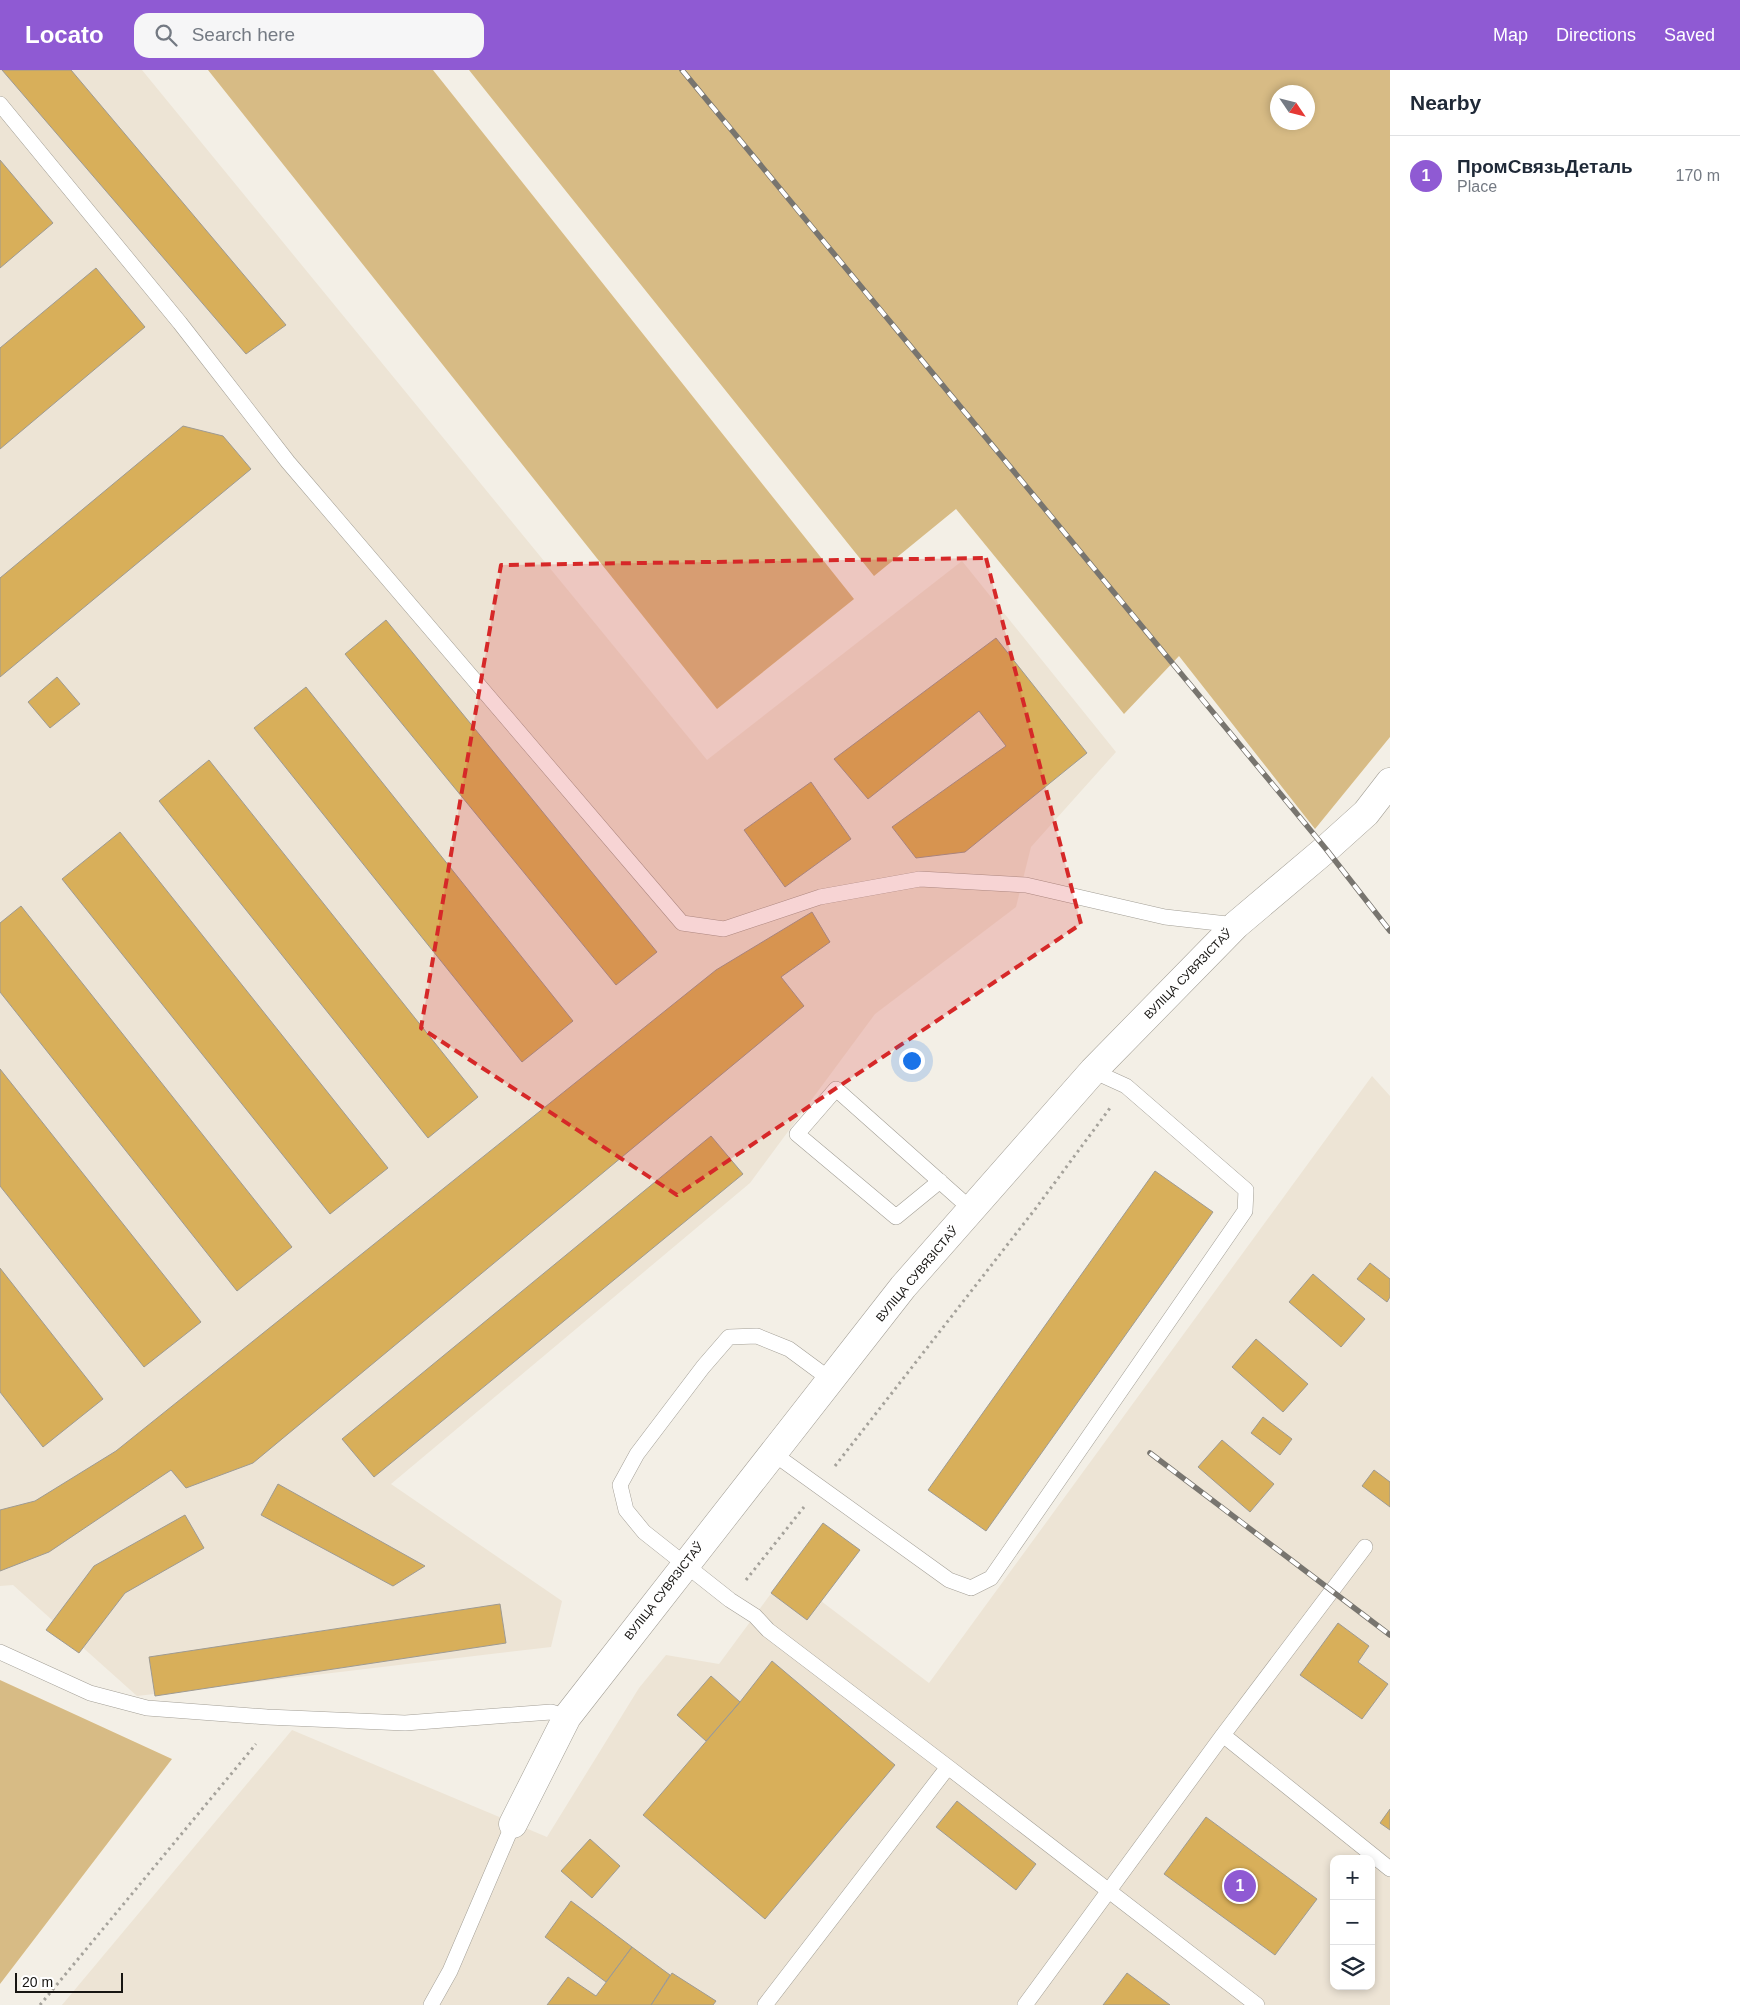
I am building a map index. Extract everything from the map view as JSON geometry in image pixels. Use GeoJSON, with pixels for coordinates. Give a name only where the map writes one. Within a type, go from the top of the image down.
{"type":"FeatureCollection","features":[{"type":"Feature","properties":{"kind":"street","name":"ВУЛІЦА СУВЯЗІСТАЎ"},"geometry":{"type":"LineString","coordinates":[[514,1824],[567,1717],[904,1287],[1093,1071],[1236,925],[1366,813],[1390,782]]}},
{"type":"Feature","properties":{"kind":"lane"},"geometry":{"type":"LineString","coordinates":[[0,104],[180,323],[288,462],[682,923],[724,929],[820,897],[920,879],[1026,885],[1165,917],[1236,925]]}},
{"type":"Feature","properties":{"kind":"lane"},"geometry":{"type":"LineString","coordinates":[[774,1454],[949,1580],[971,1588],[991,1578],[1245,1211],[1246,1190],[1126,1086],[1093,1071]]}},
{"type":"Feature","properties":{"kind":"lane"},"geometry":{"type":"LineString","coordinates":[[940,1181],[896,1217],[797,1134],[836,1089],[940,1181],[972,1210]]}},
{"type":"Feature","properties":{"kind":"lane"},"geometry":{"type":"LineString","coordinates":[[831,1380],[789,1349],[757,1336],[730,1337],[703,1367],[637,1454],[620,1485],[626,1510],[644,1532],[685,1565],[730,1600],[755,1616],[768,1630],[948,1766],[1257,2005]]}},
{"type":"Feature","properties":{"kind":"lane"},"geometry":{"type":"LineString","coordinates":[[1024,2005],[1223,1734],[1365,1547]]}},
{"type":"Feature","properties":{"kind":"lane"},"geometry":{"type":"LineString","coordinates":[[0,1652],[90,1693],[147,1708],[278,1718],[405,1723],[551,1712],[567,1717]]}},
{"type":"Feature","properties":{"kind":"lane"},"geometry":{"type":"LineString","coordinates":[[1223,1734],[1390,1869]]}},
{"type":"Feature","properties":{"kind":"lane"},"geometry":{"type":"LineString","coordinates":[[765,2005],[948,1766]]}},
{"type":"Feature","properties":{"kind":"lane"},"geometry":{"type":"LineString","coordinates":[[431,2005],[450,1972],[514,1824]]}},
{"type":"Feature","properties":{"kind":"path"},"geometry":{"type":"LineString","coordinates":[[730,1600],[1036,1208],[1126,1086]]}},
{"type":"Feature","properties":{"kind":"path"},"geometry":{"type":"LineString","coordinates":[[40,2005],[278,1718]]}},
{"type":"Feature","properties":{"kind":"highlighted area"},"geometry":{"type":"Polygon","coordinates":[[[986,558],[1081,924],[677,1195],[421,1028],[501,565],[986,558]]]}},
{"type":"Feature","properties":{"kind":"shaded area"},"geometry":{"type":"Polygon","coordinates":[[[0,70],[142,70],[707,760],[962,561],[1116,752],[1031,847],[1016,907],[875,1014],[750,1183],[391,1484],[562,1601],[551,1647],[137,1696],[13,1585],[0,1586],[0,70]]]}},
{"type":"Feature","properties":{"kind":"shaded area"},"geometry":{"type":"Polygon","coordinates":[[[208,70],[433,70],[854,599],[717,709],[208,70]]]}},
{"type":"Feature","properties":{"kind":"shaded area"},"geometry":{"type":"Polygon","coordinates":[[[469,70],[1390,70],[1390,737],[1315,829],[1179,656],[1124,714],[956,509],[874,576],[469,70]]]}},
{"type":"Feature","properties":{"kind":"shaded area"},"geometry":{"type":"Polygon","coordinates":[[[1372,1076],[1390,1096],[1390,2005],[62,2005],[292,1730],[547,1837],[639,1688],[666,1655],[719,1664],[823,1523],[860,1550],[821,1601],[929,1683],[1372,1076]]]}},
{"type":"Feature","properties":{"kind":"shaded area"},"geometry":{"type":"Polygon","coordinates":[[[0,1680],[172,1759],[0,1984],[0,1680]]]}},
{"type":"Feature","properties":{"kind":"building"},"geometry":{"type":"Polygon","coordinates":[[[2,70],[71,70],[286,325],[246,354],[2,70]]]}},
{"type":"Feature","properties":{"kind":"building"},"geometry":{"type":"Polygon","coordinates":[[[0,160],[53,223],[0,268],[0,160]]]}},
{"type":"Feature","properties":{"kind":"building"},"geometry":{"type":"Polygon","coordinates":[[[96,268],[145,327],[0,449],[0,348],[96,268]]]}},
{"type":"Feature","properties":{"kind":"building"},"geometry":{"type":"Polygon","coordinates":[[[183,426],[223,436],[251,469],[0,677],[0,578],[183,426]]]}},
{"type":"Feature","properties":{"kind":"building"},"geometry":{"type":"Polygon","coordinates":[[[386,620],[657,952],[616,985],[345,654],[386,620]]]}},
{"type":"Feature","properties":{"kind":"building"},"geometry":{"type":"Polygon","coordinates":[[[996,638],[1087,753],[965,852],[916,858],[892,827],[1006,746],[979,711],[868,799],[834,759],[996,638]]]}},
{"type":"Feature","properties":{"kind":"building"},"geometry":{"type":"Polygon","coordinates":[[[57,677],[80,704],[50,728],[28,702],[57,677]]]}},
{"type":"Feature","properties":{"kind":"building"},"geometry":{"type":"Polygon","coordinates":[[[306,687],[573,1021],[522,1062],[254,728],[306,687]]]}},
{"type":"Feature","properties":{"kind":"building"},"geometry":{"type":"Polygon","coordinates":[[[209,760],[478,1097],[428,1138],[159,801],[209,760]]]}},
{"type":"Feature","properties":{"kind":"building"},"geometry":{"type":"Polygon","coordinates":[[[811,782],[851,839],[785,887],[744,830],[811,782]]]}},
{"type":"Feature","properties":{"kind":"building"},"geometry":{"type":"Polygon","coordinates":[[[120,832],[388,1168],[330,1214],[62,879],[120,832]]]}},
{"type":"Feature","properties":{"kind":"building"},"geometry":{"type":"Polygon","coordinates":[[[21,906],[292,1247],[237,1291],[0,992],[0,923],[21,906]]]}},
{"type":"Feature","properties":{"kind":"building"},"geometry":{"type":"Polygon","coordinates":[[[812,912],[830,942],[781,977],[804,1006],[253,1463],[186,1488],[171,1470],[49,1552],[0,1571],[0,1510],[35,1501],[116,1451],[716,970],[812,912]]]}},
{"type":"Feature","properties":{"kind":"building"},"geometry":{"type":"Polygon","coordinates":[[[0,1069],[201,1322],[144,1367],[0,1186],[0,1069]]]}},
{"type":"Feature","properties":{"kind":"building"},"geometry":{"type":"Polygon","coordinates":[[[711,1136],[743,1174],[374,1477],[342,1439],[711,1136]]]}},
{"type":"Feature","properties":{"kind":"building"},"geometry":{"type":"Polygon","coordinates":[[[1155,1171],[1213,1212],[986,1531],[928,1490],[1155,1171]]]}},
{"type":"Feature","properties":{"kind":"building"},"geometry":{"type":"Polygon","coordinates":[[[1370,1263],[1390,1279],[1390,1297],[1387,1302],[1357,1279],[1370,1263]]]}},
{"type":"Feature","properties":{"kind":"building"},"geometry":{"type":"Polygon","coordinates":[[[0,1268],[103,1399],[43,1447],[0,1392],[0,1268]]]}},
{"type":"Feature","properties":{"kind":"building"},"geometry":{"type":"Polygon","coordinates":[[[1313,1274],[1365,1319],[1341,1347],[1289,1302],[1313,1274]]]}},
{"type":"Feature","properties":{"kind":"building"},"geometry":{"type":"Polygon","coordinates":[[[1256,1339],[1308,1384],[1283,1412],[1232,1367],[1256,1339]]]}},
{"type":"Feature","properties":{"kind":"building"},"geometry":{"type":"Polygon","coordinates":[[[1263,1417],[1292,1439],[1280,1455],[1251,1433],[1263,1417]]]}},
{"type":"Feature","properties":{"kind":"building"},"geometry":{"type":"Polygon","coordinates":[[[1222,1440],[1274,1484],[1250,1512],[1198,1467],[1222,1440]]]}},
{"type":"Feature","properties":{"kind":"building"},"geometry":{"type":"Polygon","coordinates":[[[1374,1470],[1390,1482],[1390,1507],[1362,1486],[1374,1470]]]}},
{"type":"Feature","properties":{"kind":"building"},"geometry":{"type":"Polygon","coordinates":[[[278,1484],[425,1566],[393,1586],[261,1515],[278,1484]]]}},
{"type":"Feature","properties":{"kind":"building"},"geometry":{"type":"Polygon","coordinates":[[[185,1515],[204,1548],[125,1593],[79,1653],[46,1630],[94,1566],[185,1515]]]}},
{"type":"Feature","properties":{"kind":"building"},"geometry":{"type":"Polygon","coordinates":[[[823,1523],[860,1550],[807,1620],[771,1593],[823,1523]]]}},
{"type":"Feature","properties":{"kind":"building"},"geometry":{"type":"Polygon","coordinates":[[[500,1604],[506,1643],[155,1696],[149,1657],[500,1604]]]}},
{"type":"Feature","properties":{"kind":"building"},"geometry":{"type":"Polygon","coordinates":[[[1338,1623],[1369,1646],[1358,1662],[1388,1684],[1362,1719],[1300,1675],[1338,1623]]]}},
{"type":"Feature","properties":{"kind":"building"},"geometry":{"type":"Polygon","coordinates":[[[772,1661],[895,1765],[765,1919],[643,1815],[740,1702],[772,1661]]]}},
{"type":"Feature","properties":{"kind":"building"},"geometry":{"type":"Polygon","coordinates":[[[711,1676],[740,1702],[706,1741],[677,1715],[711,1676]]]}},
{"type":"Feature","properties":{"kind":"building"},"geometry":{"type":"Polygon","coordinates":[[[957,1801],[1036,1864],[1016,1890],[936,1827],[957,1801]]]}},
{"type":"Feature","properties":{"kind":"building"},"geometry":{"type":"Polygon","coordinates":[[[1390,1809],[1390,1830],[1380,1823],[1390,1809]]]}},
{"type":"Feature","properties":{"kind":"building"},"geometry":{"type":"Polygon","coordinates":[[[1206,1817],[1317,1899],[1275,1955],[1164,1874],[1206,1817]]]}},
{"type":"Feature","properties":{"kind":"building"},"geometry":{"type":"Polygon","coordinates":[[[590,1839],[620,1866],[592,1898],[561,1871],[590,1839]]]}},
{"type":"Feature","properties":{"kind":"building"},"geometry":{"type":"Polygon","coordinates":[[[571,1901],[632,1947],[606,1982],[545,1937],[571,1901]]]}},
{"type":"Feature","properties":{"kind":"building"},"geometry":{"type":"Polygon","coordinates":[[[632,1947],[670,1975],[651,2005],[547,2005],[568,1977],[596,1996],[632,1947]]]}},
{"type":"Feature","properties":{"kind":"building"},"geometry":{"type":"Polygon","coordinates":[[[672,1973],[716,2001],[713,2005],[651,2005],[672,1973]]]}},
{"type":"Feature","properties":{"kind":"building"},"geometry":{"type":"Polygon","coordinates":[[[1127,1973],[1170,2005],[1103,2005],[1127,1973]]]}},
{"type":"Feature","properties":{"kind":"railway"},"geometry":{"type":"LineString","coordinates":[[682,70],[1326,849],[1390,931]]}},
{"type":"Feature","properties":{"kind":"railway"},"geometry":{"type":"LineString","coordinates":[[1150,1453],[1390,1635]]}},
{"type":"Feature","properties":{"kind":"place","name":"ПромСвязьДеталь"},"geometry":{"type":"Point","coordinates":[1240,1886]}}]}
